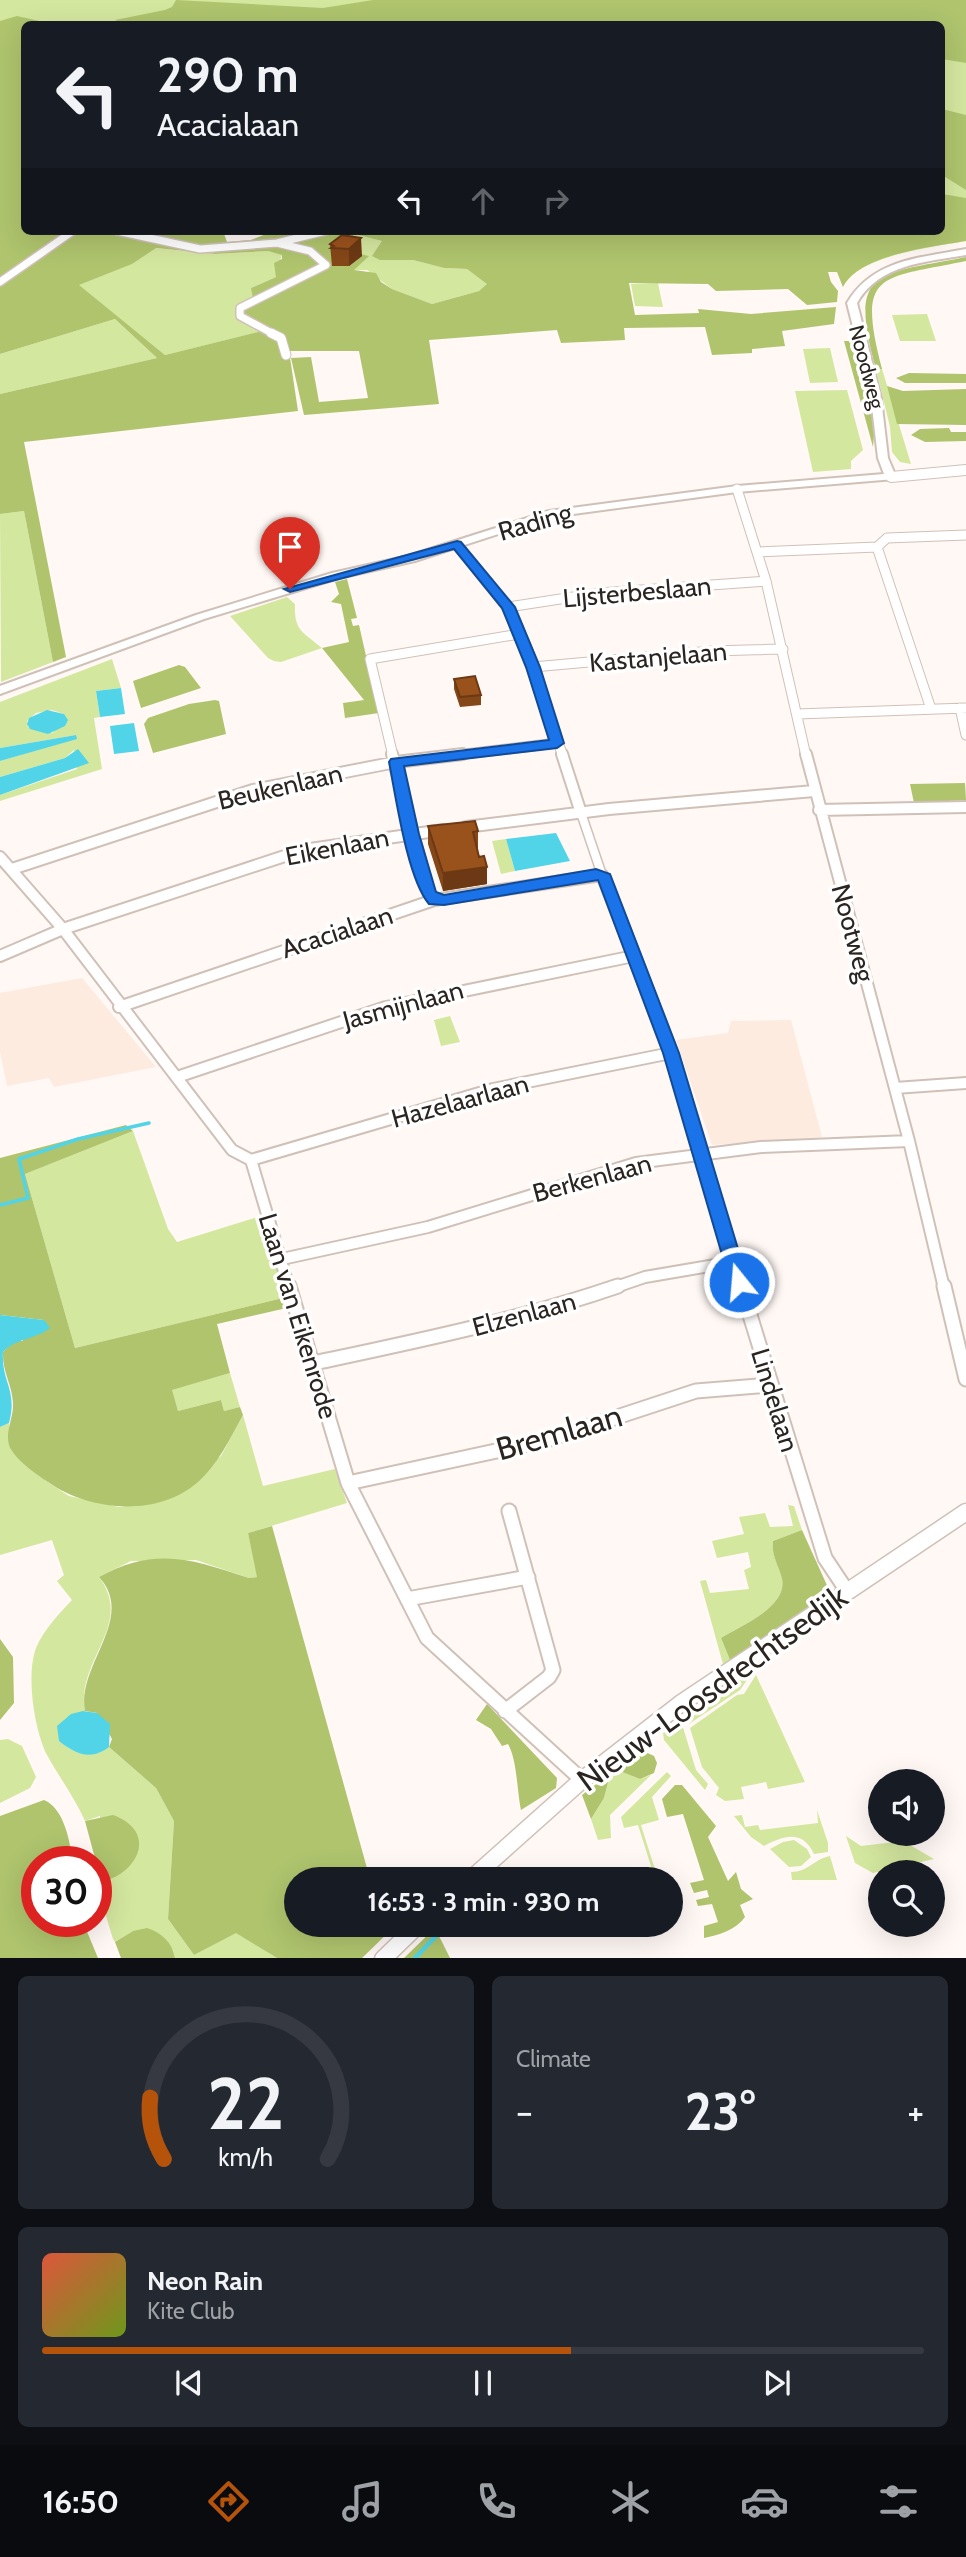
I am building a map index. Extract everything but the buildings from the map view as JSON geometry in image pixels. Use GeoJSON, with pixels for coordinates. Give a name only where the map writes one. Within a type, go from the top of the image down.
{"type":"FeatureCollection","features":[{"type":"Feature","properties":{"kind":"main road","name":"Noodweg"},"geometry":{"type":"LineString","coordinates":[[891,477],[883,458],[876,398],[852,303],[866,281],[888,270],[966,252]]}},
{"type":"Feature","properties":{"kind":"main road","name":"Rading"},"geometry":{"type":"LineString","coordinates":[[0,690],[200,617],[336,575],[411,559],[548,514],[737,489],[891,477]]}},
{"type":"Feature","properties":{"kind":"street"},"geometry":{"type":"LineString","coordinates":[[0,282],[67,235]]}},
{"type":"Feature","properties":{"kind":"street"},"geometry":{"type":"LineString","coordinates":[[135,235],[200,249],[277,243],[310,235]]}},
{"type":"Feature","properties":{"kind":"street"},"geometry":{"type":"LineString","coordinates":[[277,243],[310,251],[326,265],[240,308],[240,316],[281,338],[286,355]]}},
{"type":"Feature","properties":{"kind":"street","name":"Rading"},"geometry":{"type":"LineString","coordinates":[[891,477],[966,470]]}},
{"type":"Feature","properties":{"kind":"street","name":"Nootweg"},"geometry":{"type":"LineString","coordinates":[[737,489],[766,581],[814,791],[909,1141],[966,1379]]}},
{"type":"Feature","properties":{"kind":"street"},"geometry":{"type":"LineString","coordinates":[[758,552],[877,547],[887,538],[966,535]]}},
{"type":"Feature","properties":{"kind":"street","name":"Lindelaan"},"geometry":{"type":"LineString","coordinates":[[457,545],[508,607],[533,667],[602,875],[671,1053],[825,1558],[847,1591]]}},
{"type":"Feature","properties":{"kind":"street"},"geometry":{"type":"LineString","coordinates":[[877,547],[932,709]]}},
{"type":"Feature","properties":{"kind":"street","name":"Lijsterbeslaan"},"geometry":{"type":"LineString","coordinates":[[508,607],[599,593],[766,581]]}},
{"type":"Feature","properties":{"kind":"street"},"geometry":{"type":"LineString","coordinates":[[434,900],[429,894],[411,834],[370,659],[519,634]]}},
{"type":"Feature","properties":{"kind":"street","name":"Kastanjelaan"},"geometry":{"type":"LineString","coordinates":[[533,667],[712,651],[783,649]]}},
{"type":"Feature","properties":{"kind":"street"},"geometry":{"type":"LineString","coordinates":[[797,714],[963,708],[966,735]]}},
{"type":"Feature","properties":{"kind":"street","name":"Beukenlaan"},"geometry":{"type":"LineString","coordinates":[[12,869],[253,790],[396,762],[557,743]]}},
{"type":"Feature","properties":{"kind":"street","name":"Eikenlaan"},"geometry":{"type":"LineString","coordinates":[[0,956],[63,929],[322,845],[581,813],[814,791]]}},
{"type":"Feature","properties":{"kind":"street"},"geometry":{"type":"LineString","coordinates":[[819,810],[966,807]]}},
{"type":"Feature","properties":{"kind":"street"},"geometry":{"type":"LineString","coordinates":[[0,857],[63,929],[119,1007],[177,1077],[232,1150],[251,1160]]}},
{"type":"Feature","properties":{"kind":"street","name":"Acacialaan"},"geometry":{"type":"LineString","coordinates":[[119,1007],[434,900],[602,875]]}},
{"type":"Feature","properties":{"kind":"street","name":"Jasmijnlaan"},"geometry":{"type":"LineString","coordinates":[[177,1077],[386,1007],[477,986],[634,956]]}},
{"type":"Feature","properties":{"kind":"street","name":"Hazelaarlaan"},"geometry":{"type":"LineString","coordinates":[[251,1160],[493,1089],[671,1053]]}},
{"type":"Feature","properties":{"kind":"street"},"geometry":{"type":"LineString","coordinates":[[895,1088],[966,1083]]}},
{"type":"Feature","properties":{"kind":"street","name":"Berkenlaan"},"geometry":{"type":"LineString","coordinates":[[282,1259],[428,1227],[612,1168],[761,1147],[909,1141]]}},
{"type":"Feature","properties":{"kind":"street","name":"Laan van Eikenrode"},"geometry":{"type":"LineString","coordinates":[[251,1160],[348,1483],[427,1638],[582,1780]]}},
{"type":"Feature","properties":{"kind":"street","name":"Elzenlaan"},"geometry":{"type":"LineString","coordinates":[[314,1363],[433,1339],[560,1306],[645,1277],[733,1262]]}},
{"type":"Feature","properties":{"kind":"street","name":"Bremlaan"},"geometry":{"type":"LineString","coordinates":[[348,1483],[547,1440],[696,1391],[771,1385]]}},
{"type":"Feature","properties":{"kind":"street"},"geometry":{"type":"LineString","coordinates":[[505,1711],[549,1677],[553,1670],[509,1511]]}},
{"type":"Feature","properties":{"kind":"street","name":"Nieuw-Loosdrechtsedijk"},"geometry":{"type":"LineString","coordinates":[[485,1867],[582,1780],[680,1704],[966,1512]]}},
{"type":"Feature","properties":{"kind":"street"},"geometry":{"type":"LineString","coordinates":[[407,1599],[527,1577]]}},
{"type":"Feature","properties":{"kind":"street"},"geometry":{"type":"LineString","coordinates":[[383,1958],[405,1937]]}},
{"type":"Feature","properties":{"kind":"shaded area"},"geometry":{"type":"Polygon","coordinates":[[[82,978],[156,1067],[54,1087],[49,1078],[7,1086],[0,1052],[0,993],[82,978]]]}},
{"type":"Feature","properties":{"kind":"shaded area"},"geometry":{"type":"Polygon","coordinates":[[[791,1020],[822,1137],[712,1145],[676,1040],[728,1033],[731,1021],[791,1020]]]}},
{"type":"Feature","properties":{"kind":"green space"},"geometry":{"type":"Polygon","coordinates":[[[0,0],[966,0],[966,241],[880,260],[864,267],[843,287],[837,271],[932,235],[945,235],[945,21],[21,21],[21,27],[0,47],[0,0]]]}},
{"type":"Feature","properties":{"kind":"green space"},"geometry":{"type":"Polygon","coordinates":[[[176,0],[323,8],[373,0],[966,0],[966,63],[945,60],[945,21],[115,20],[172,7],[176,0]]]}},
{"type":"Feature","properties":{"kind":"green space"},"geometry":{"type":"Polygon","coordinates":[[[17,16],[40,21],[21,21],[21,235],[224,235],[227,242],[251,240],[264,235],[354,235],[337,248],[369,256],[354,270],[376,273],[381,282],[392,289],[432,304],[479,291],[487,284],[467,269],[444,268],[413,260],[380,260],[372,256],[382,241],[359,235],[945,235],[945,194],[966,198],[966,241],[917,249],[880,260],[864,267],[843,287],[837,272],[828,272],[838,291],[837,302],[807,305],[788,289],[716,291],[708,284],[629,283],[635,315],[699,313],[698,309],[751,314],[836,307],[834,324],[782,331],[785,346],[752,349],[752,353],[712,355],[705,327],[624,328],[625,340],[561,343],[557,330],[429,340],[439,404],[304,415],[291,358],[311,357],[319,402],[368,398],[359,351],[289,351],[298,411],[24,442],[66,657],[53,662],[24,511],[0,514],[0,394],[157,358],[115,319],[0,354],[0,21],[17,16]],[[156,248],[132,264],[79,285],[165,355],[266,330],[237,313],[257,298],[253,298],[251,288],[276,277],[274,263],[282,259],[282,255],[268,251],[215,254],[156,248]]]}},
{"type":"Feature","properties":{"kind":"green space"},"geometry":{"type":"Polygon","coordinates":[[[945,110],[966,115],[966,190],[945,177],[945,110]]]}},
{"type":"Feature","properties":{"kind":"green space"},"geometry":{"type":"Polygon","coordinates":[[[352,235],[362,235],[382,241],[380,260],[413,260],[444,268],[467,269],[488,284],[479,291],[432,304],[392,289],[367,270],[353,270],[368,256],[336,248],[352,235]]]}},
{"type":"Feature","properties":{"kind":"green space"},"geometry":{"type":"Polygon","coordinates":[[[155,248],[215,254],[268,251],[282,254],[276,277],[251,288],[258,299],[267,330],[165,355],[78,285],[131,264],[155,248]]]}},
{"type":"Feature","properties":{"kind":"green space"},"geometry":{"type":"Polygon","coordinates":[[[966,257],[966,261],[895,277],[882,285],[874,296],[872,313],[882,369],[876,369],[865,311],[869,293],[877,281],[891,273],[966,257]]]}},
{"type":"Feature","properties":{"kind":"green space"},"geometry":{"type":"Polygon","coordinates":[[[658,283],[663,307],[635,306],[631,284],[658,283]]]}},
{"type":"Feature","properties":{"kind":"green space"},"geometry":{"type":"Polygon","coordinates":[[[927,314],[936,341],[900,341],[892,315],[927,314]]]}},
{"type":"Feature","properties":{"kind":"green space"},"geometry":{"type":"Polygon","coordinates":[[[115,319],[157,358],[0,394],[0,354],[115,319]]]}},
{"type":"Feature","properties":{"kind":"green space"},"geometry":{"type":"Polygon","coordinates":[[[844,341],[856,341],[875,424],[873,447],[844,341]]]}},
{"type":"Feature","properties":{"kind":"green space"},"geometry":{"type":"Polygon","coordinates":[[[830,348],[838,382],[810,383],[803,349],[830,348]]]}},
{"type":"Feature","properties":{"kind":"green space"},"geometry":{"type":"Polygon","coordinates":[[[876,369],[882,369],[911,464],[900,462],[892,452],[890,427],[876,369]]]}},
{"type":"Feature","properties":{"kind":"green space"},"geometry":{"type":"Polygon","coordinates":[[[909,373],[966,374],[966,383],[905,383],[896,378],[909,373]]]}},
{"type":"Feature","properties":{"kind":"green space"},"geometry":{"type":"Polygon","coordinates":[[[887,386],[903,391],[966,389],[966,425],[897,424],[887,386]]]}},
{"type":"Feature","properties":{"kind":"green space"},"geometry":{"type":"Polygon","coordinates":[[[847,390],[863,450],[851,461],[851,469],[813,472],[795,391],[847,390]]]}},
{"type":"Feature","properties":{"kind":"green space"},"geometry":{"type":"Polygon","coordinates":[[[949,428],[951,432],[966,432],[966,441],[925,442],[911,435],[920,429],[949,428]]]}},
{"type":"Feature","properties":{"kind":"green space"},"geometry":{"type":"Polygon","coordinates":[[[24,511],[53,662],[1,682],[0,514],[24,511]]]}},
{"type":"Feature","properties":{"kind":"green space"},"geometry":{"type":"Polygon","coordinates":[[[347,579],[357,618],[351,619],[353,626],[359,625],[379,713],[345,718],[343,703],[364,700],[322,648],[349,642],[341,604],[331,602],[339,594],[335,582],[347,579]]]}},
{"type":"Feature","properties":{"kind":"green space"},"geometry":{"type":"Polygon","coordinates":[[[287,597],[295,604],[296,620],[301,630],[322,648],[281,662],[274,661],[268,658],[230,616],[287,597]]]}},
{"type":"Feature","properties":{"kind":"green space"},"geometry":{"type":"Polygon","coordinates":[[[112,659],[121,688],[96,691],[100,717],[94,718],[102,769],[0,801],[0,795],[77,769],[74,750],[65,758],[0,777],[0,761],[61,743],[76,735],[0,748],[0,702],[112,659]],[[52,710],[36,713],[27,721],[28,727],[53,733],[64,714],[52,710]]]}},
{"type":"Feature","properties":{"kind":"green space"},"geometry":{"type":"Polygon","coordinates":[[[179,665],[185,667],[201,688],[141,708],[133,681],[179,665]]]}},
{"type":"Feature","properties":{"kind":"green space"},"geometry":{"type":"Polygon","coordinates":[[[219,701],[226,734],[153,753],[144,724],[148,718],[189,704],[219,701]]]}},
{"type":"Feature","properties":{"kind":"green space"},"geometry":{"type":"Polygon","coordinates":[[[965,783],[966,800],[914,803],[910,784],[965,783]]]}},
{"type":"Feature","properties":{"kind":"green space"},"geometry":{"type":"Polygon","coordinates":[[[506,839],[515,871],[501,874],[492,841],[506,839]]]}},
{"type":"Feature","properties":{"kind":"green space"},"geometry":{"type":"Polygon","coordinates":[[[450,1016],[460,1042],[441,1046],[434,1020],[450,1016]]]}},
{"type":"Feature","properties":{"kind":"green space"},"geometry":{"type":"Polygon","coordinates":[[[126,1125],[133,1131],[25,1174],[75,1348],[287,1297],[291,1307],[217,1324],[230,1373],[172,1390],[178,1411],[221,1400],[224,1411],[240,1407],[243,1415],[218,1459],[198,1482],[181,1494],[163,1501],[123,1506],[103,1504],[65,1492],[26,1466],[9,1445],[13,1403],[3,1352],[13,1341],[22,1341],[44,1320],[0,1315],[0,1158],[126,1125]]]}},
{"type":"Feature","properties":{"kind":"green space"},"geometry":{"type":"Polygon","coordinates":[[[133,1131],[168,1229],[177,1242],[264,1215],[287,1297],[75,1348],[25,1174],[133,1131]]]}},
{"type":"Feature","properties":{"kind":"green space"},"geometry":{"type":"Polygon","coordinates":[[[230,1373],[240,1407],[224,1411],[221,1400],[178,1411],[171,1390],[230,1373]]]}},
{"type":"Feature","properties":{"kind":"green space"},"geometry":{"type":"Polygon","coordinates":[[[243,1415],[263,1486],[335,1469],[347,1503],[248,1533],[258,1577],[249,1578],[196,1560],[131,1561],[99,1577],[108,1594],[111,1611],[108,1627],[88,1676],[84,1693],[85,1711],[59,1741],[83,1754],[96,1753],[109,1747],[156,1788],[174,1821],[168,1919],[194,1955],[236,1932],[277,1958],[175,1958],[173,1950],[133,1931],[115,1942],[112,1936],[112,1846],[104,1846],[100,1816],[85,1821],[47,1755],[38,1731],[33,1702],[32,1672],[36,1648],[52,1622],[72,1600],[57,1581],[64,1575],[52,1540],[0,1555],[0,1427],[9,1423],[10,1447],[46,1481],[69,1496],[119,1507],[166,1499],[221,1456],[243,1415]]]}},
{"type":"Feature","properties":{"kind":"green space"},"geometry":{"type":"Polygon","coordinates":[[[788,1505],[794,1506],[802,1530],[773,1541],[782,1589],[778,1598],[761,1615],[721,1638],[730,1660],[723,1664],[700,1581],[706,1580],[710,1593],[749,1589],[744,1570],[751,1567],[748,1552],[717,1558],[712,1541],[744,1534],[739,1517],[765,1513],[770,1527],[793,1526],[788,1505]]]}},
{"type":"Feature","properties":{"kind":"green space"},"geometry":{"type":"Polygon","coordinates":[[[272,1526],[367,1867],[284,1867],[284,1937],[384,1937],[362,1958],[277,1958],[236,1933],[194,1955],[168,1919],[174,1821],[156,1788],[109,1747],[112,1739],[97,1713],[85,1711],[89,1677],[109,1626],[112,1609],[109,1593],[99,1577],[138,1561],[174,1559],[209,1565],[249,1578],[257,1577],[248,1533],[272,1526]]]}},
{"type":"Feature","properties":{"kind":"green space"},"geometry":{"type":"Polygon","coordinates":[[[802,1530],[830,1592],[730,1660],[721,1638],[761,1615],[778,1598],[782,1589],[773,1541],[802,1530]]]}},
{"type":"Feature","properties":{"kind":"green space"},"geometry":{"type":"Polygon","coordinates":[[[0,1639],[13,1657],[14,1703],[0,1720],[0,1639]]]}},
{"type":"Feature","properties":{"kind":"green space"},"geometry":{"type":"Polygon","coordinates":[[[754,1670],[740,1690],[689,1724],[687,1716],[754,1670]]]}},
{"type":"Feature","properties":{"kind":"green space"},"geometry":{"type":"Polygon","coordinates":[[[756,1675],[805,1782],[768,1789],[766,1782],[741,1787],[744,1799],[725,1801],[716,1795],[719,1788],[702,1767],[690,1728],[737,1695],[744,1694],[756,1675]]]}},
{"type":"Feature","properties":{"kind":"green space"},"geometry":{"type":"Polygon","coordinates":[[[487,1704],[557,1778],[556,1788],[521,1810],[515,1766],[508,1744],[502,1746],[491,1729],[476,1720],[487,1704]]]}},
{"type":"Feature","properties":{"kind":"green space"},"geometry":{"type":"Polygon","coordinates":[[[682,1724],[696,1770],[708,1784],[705,1790],[664,1740],[663,1733],[667,1731],[671,1735],[682,1724]]]}},
{"type":"Feature","properties":{"kind":"green space"},"geometry":{"type":"Polygon","coordinates":[[[8,1739],[22,1746],[36,1777],[30,1788],[0,1803],[0,1740],[8,1739]]]}},
{"type":"Feature","properties":{"kind":"green space"},"geometry":{"type":"Polygon","coordinates":[[[641,1750],[654,1756],[657,1763],[654,1773],[640,1779],[617,1770],[610,1775],[604,1798],[591,1819],[582,1795],[641,1750]]]}},
{"type":"Feature","properties":{"kind":"green space"},"geometry":{"type":"Polygon","coordinates":[[[617,1770],[640,1779],[651,1775],[610,1815],[611,1838],[598,1840],[591,1819],[604,1798],[610,1775],[617,1770]]]}},
{"type":"Feature","properties":{"kind":"green space"},"geometry":{"type":"Polygon","coordinates":[[[667,1772],[671,1776],[652,1797],[659,1820],[641,1825],[654,1867],[651,1867],[638,1825],[624,1828],[621,1817],[667,1772]]]}},
{"type":"Feature","properties":{"kind":"green space"},"geometry":{"type":"Polygon","coordinates":[[[675,1785],[682,1785],[716,1826],[708,1837],[728,1881],[736,1872],[741,1889],[753,1899],[740,1905],[745,1917],[732,1929],[704,1938],[704,1926],[718,1922],[712,1904],[698,1906],[696,1900],[709,1897],[707,1890],[694,1893],[690,1883],[704,1880],[683,1814],[667,1817],[662,1799],[675,1785]]]}},
{"type":"Feature","properties":{"kind":"green space"},"geometry":{"type":"Polygon","coordinates":[[[44,1800],[57,1810],[70,1845],[21,1846],[21,1937],[89,1937],[98,1958],[0,1958],[0,1816],[44,1800]]]}},
{"type":"Feature","properties":{"kind":"green space"},"geometry":{"type":"Polygon","coordinates":[[[817,1810],[828,1843],[828,1852],[814,1854],[804,1841],[792,1837],[764,1846],[751,1837],[734,1816],[742,1815],[745,1827],[758,1825],[760,1830],[818,1823],[817,1810]]]}},
{"type":"Feature","properties":{"kind":"green space"},"geometry":{"type":"Polygon","coordinates":[[[113,1815],[136,1832],[138,1853],[123,1872],[112,1878],[112,1846],[92,1846],[85,1821],[113,1815]]]}},
{"type":"Feature","properties":{"kind":"green space"},"geometry":{"type":"Polygon","coordinates":[[[846,1836],[861,1846],[912,1846],[934,1859],[868,1860],[868,1870],[855,1863],[846,1836]]]}},
{"type":"Feature","properties":{"kind":"green space"},"geometry":{"type":"Polygon","coordinates":[[[794,1840],[807,1849],[811,1857],[801,1866],[789,1867],[770,1849],[794,1840]]]}},
{"type":"Feature","properties":{"kind":"green space"},"geometry":{"type":"Polygon","coordinates":[[[830,1856],[837,1880],[792,1880],[791,1872],[802,1870],[830,1856]]]}},
{"type":"Feature","properties":{"kind":"green space"},"geometry":{"type":"Polygon","coordinates":[[[147,1928],[166,1939],[175,1958],[121,1958],[115,1942],[133,1931],[147,1928]]]}},
{"type":"Feature","properties":{"kind":"green space"},"geometry":{"type":"Polygon","coordinates":[[[426,1937],[440,1937],[450,1958],[404,1958],[426,1937]]]}},
{"type":"Feature","properties":{"kind":"water"},"geometry":{"type":"Polygon","coordinates":[[[121,688],[125,714],[100,717],[96,691],[121,688]]]}},
{"type":"Feature","properties":{"kind":"water"},"geometry":{"type":"Polygon","coordinates":[[[47,710],[64,714],[68,720],[65,726],[48,734],[30,729],[27,724],[29,718],[47,710]]]}},
{"type":"Feature","properties":{"kind":"water"},"geometry":{"type":"Polygon","coordinates":[[[134,723],[139,751],[114,754],[110,726],[134,723]]]}},
{"type":"Feature","properties":{"kind":"water"},"geometry":{"type":"Polygon","coordinates":[[[76,735],[77,739],[0,761],[0,748],[76,735]]]}},
{"type":"Feature","properties":{"kind":"water"},"geometry":{"type":"Polygon","coordinates":[[[78,749],[89,763],[0,795],[0,777],[65,758],[78,749]]]}},
{"type":"Feature","properties":{"kind":"water"},"geometry":{"type":"Polygon","coordinates":[[[556,833],[570,861],[515,871],[506,839],[556,833]]]}},
{"type":"Feature","properties":{"kind":"water"},"geometry":{"type":"Polygon","coordinates":[[[0,1315],[44,1320],[50,1328],[8,1347],[3,1352],[4,1371],[12,1402],[9,1423],[0,1427],[0,1315]]]}},
{"type":"Feature","properties":{"kind":"water"},"geometry":{"type":"Polygon","coordinates":[[[83,1711],[97,1713],[110,1724],[109,1747],[96,1754],[83,1754],[59,1741],[57,1726],[71,1714],[83,1711]]]}},
{"type":"Feature","properties":{"kind":"waterway"},"geometry":{"type":"LineString","coordinates":[[0,1205],[28,1198],[19,1159],[78,1139],[149,1123]]}},
{"type":"Feature","properties":{"kind":"waterway"},"geometry":{"type":"LineString","coordinates":[[415,1958],[435,1937]]}},
{"type":"Feature","properties":{"kind":"route"},"geometry":{"type":"LineString","coordinates":[[290,589],[457,545],[508,607],[533,667],[557,743],[396,762],[411,834],[429,894],[434,900],[444,900],[596,874],[605,877],[671,1053],[739,1282]]}}]}
